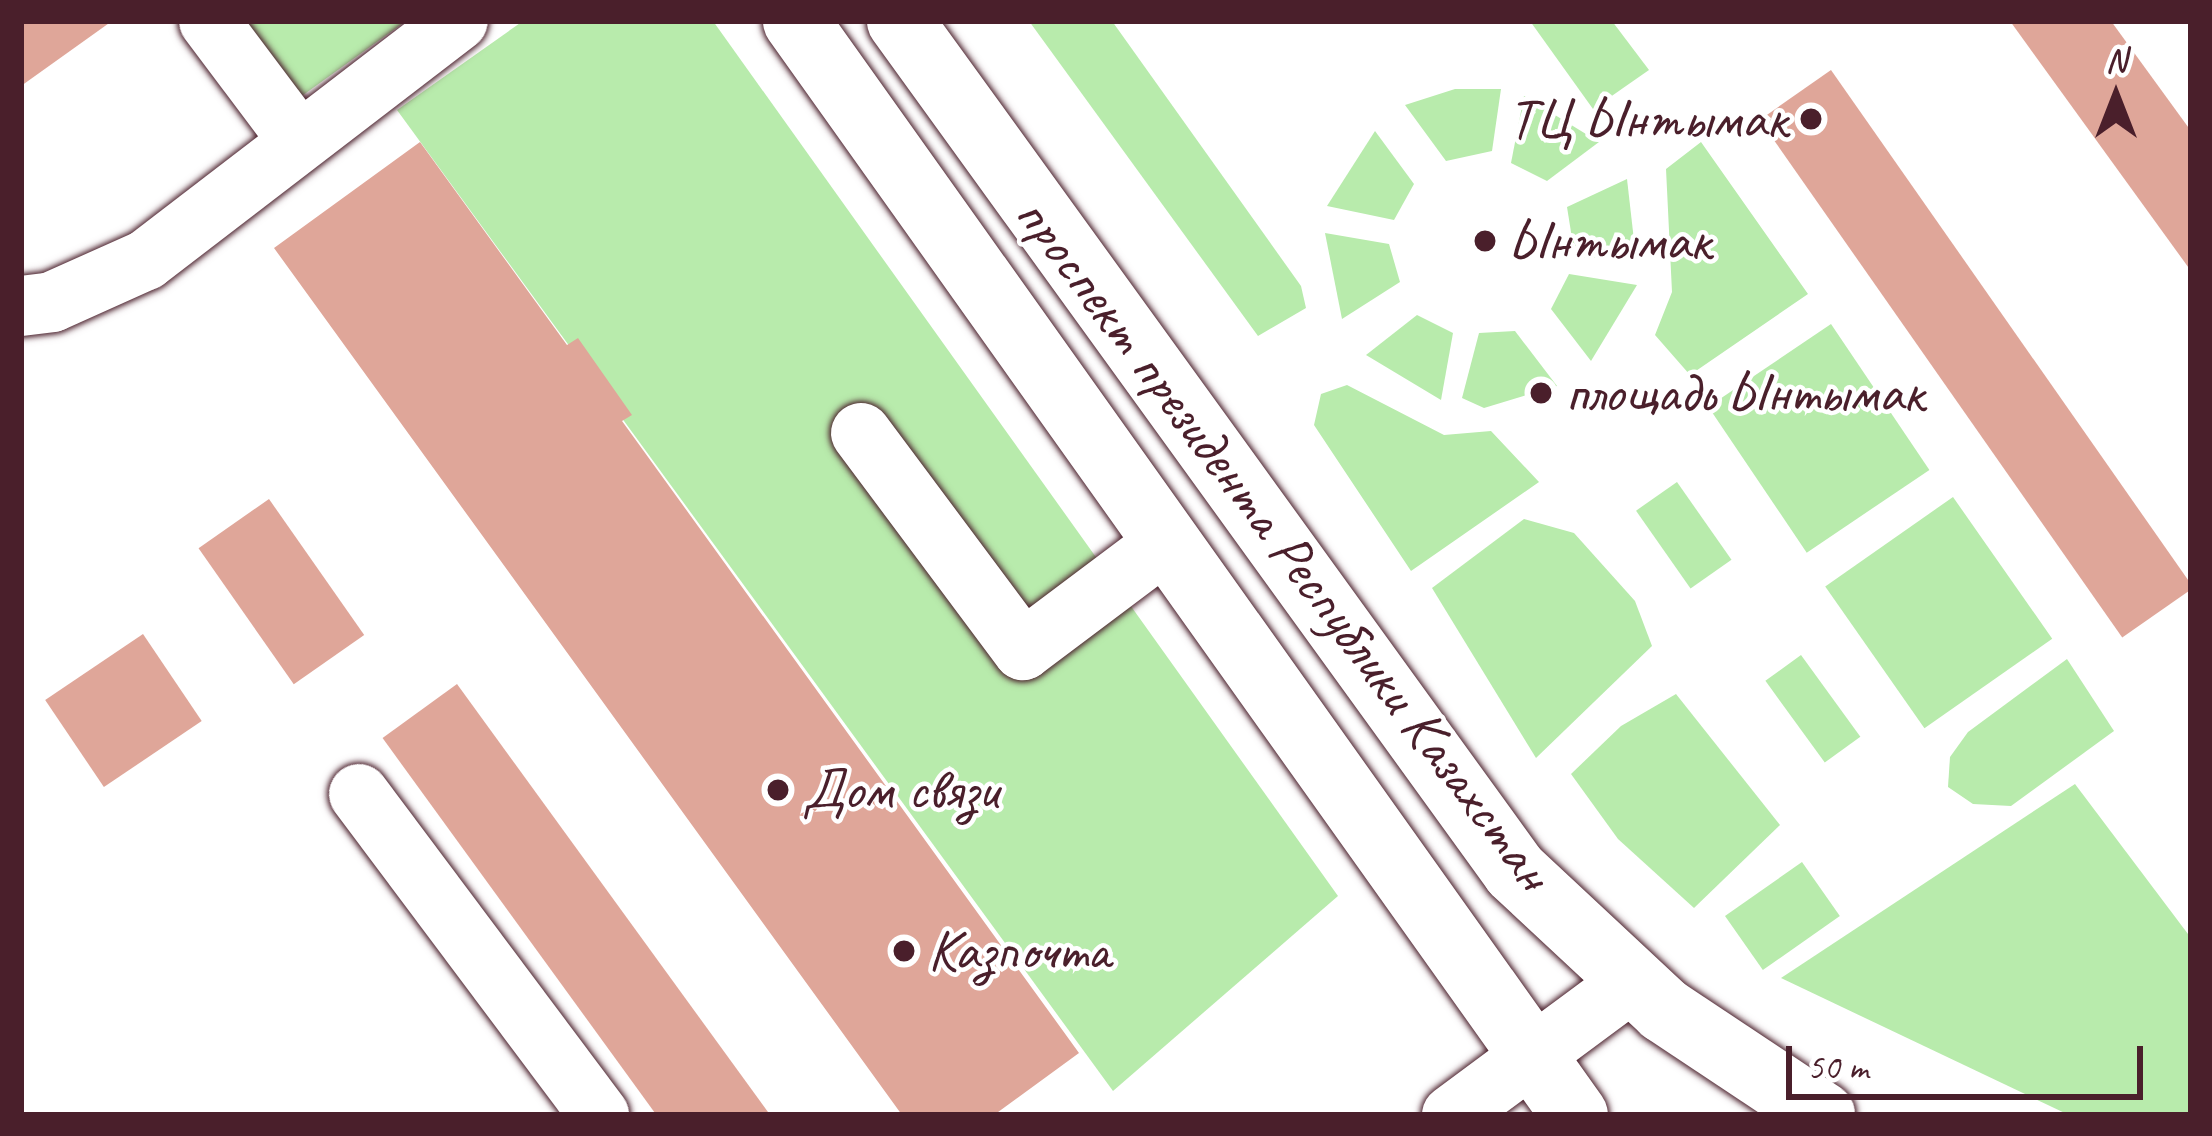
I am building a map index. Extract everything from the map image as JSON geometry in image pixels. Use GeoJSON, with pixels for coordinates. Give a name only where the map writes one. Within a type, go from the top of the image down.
{"type":"FeatureCollection","features":[{"type":"Feature","properties":{"kind":"main road"},"geometry":{"type":"LineString","coordinates":[[796,21],[1164,544],[1491,1091],[1575,1115]]}},
{"type":"Feature","properties":{"kind":"main road","name":"проспект президента Республики Казахстан"},"geometry":{"type":"LineString","coordinates":[[899,21],[1516,871],[1633,981],[1822,1115]]}},
{"type":"Feature","properties":{"kind":"lane"},"geometry":{"type":"LineString","coordinates":[[209,21],[298,141]]}},
{"type":"Feature","properties":{"kind":"lane"},"geometry":{"type":"LineString","coordinates":[[21,306],[52,302],[146,260],[458,21]]}},
{"type":"Feature","properties":{"kind":"lane"},"geometry":{"type":"LineString","coordinates":[[861,433],[1023,650],[1164,544]]}},
{"type":"Feature","properties":{"kind":"lane"},"geometry":{"type":"LineString","coordinates":[[359,794],[599,1115]]}},
{"type":"Feature","properties":{"kind":"lane"},"geometry":{"type":"LineString","coordinates":[[1491,1091],[1633,981]]}},
{"type":"Feature","properties":{"kind":"green space"},"geometry":{"type":"Polygon","coordinates":[[[242,21],[406,21],[299,98],[242,21]]]}},
{"type":"Feature","properties":{"kind":"green space"},"geometry":{"type":"Polygon","coordinates":[[[523,21],[713,21],[1338,896],[1113,1091],[397,110],[523,21]]]}},
{"type":"Feature","properties":{"kind":"green space"},"geometry":{"type":"Polygon","coordinates":[[[1029,21],[1112,21],[1301,286],[1306,308],[1258,336],[1029,21]]]}},
{"type":"Feature","properties":{"kind":"green space"},"geometry":{"type":"Polygon","coordinates":[[[1530,21],[1612,21],[1649,70],[1593,109],[1530,21]]]}},
{"type":"Feature","properties":{"kind":"green space"},"geometry":{"type":"Polygon","coordinates":[[[1455,89],[1501,89],[1492,151],[1446,161],[1405,105],[1455,89]]]}},
{"type":"Feature","properties":{"kind":"green space"},"geometry":{"type":"Polygon","coordinates":[[[1524,96],[1599,142],[1547,181],[1511,163],[1524,96]]]}},
{"type":"Feature","properties":{"kind":"green space"},"geometry":{"type":"Polygon","coordinates":[[[1375,131],[1414,184],[1394,220],[1327,206],[1375,131]]]}},
{"type":"Feature","properties":{"kind":"green space"},"geometry":{"type":"Polygon","coordinates":[[[1701,142],[1808,294],[1690,375],[1655,335],[1672,292],[1666,169],[1701,142]]]}},
{"type":"Feature","properties":{"kind":"green space"},"geometry":{"type":"Polygon","coordinates":[[[1627,179],[1636,258],[1575,257],[1567,207],[1627,179]]]}},
{"type":"Feature","properties":{"kind":"green space"},"geometry":{"type":"Polygon","coordinates":[[[1325,233],[1389,244],[1400,282],[1342,319],[1325,233]]]}},
{"type":"Feature","properties":{"kind":"green space"},"geometry":{"type":"Polygon","coordinates":[[[1569,274],[1637,285],[1591,361],[1551,309],[1569,274]]]}},
{"type":"Feature","properties":{"kind":"green space"},"geometry":{"type":"Polygon","coordinates":[[[1417,315],[1453,333],[1441,400],[1366,355],[1417,315]]]}},
{"type":"Feature","properties":{"kind":"green space"},"geometry":{"type":"Polygon","coordinates":[[[1831,324],[1929,470],[1807,553],[1708,407],[1831,324]]]}},
{"type":"Feature","properties":{"kind":"green space"},"geometry":{"type":"Polygon","coordinates":[[[1515,331],[1557,386],[1484,408],[1462,398],[1479,333],[1515,331]]]}},
{"type":"Feature","properties":{"kind":"green space"},"geometry":{"type":"Polygon","coordinates":[[[1347,385],[1444,435],[1491,431],[1539,482],[1411,571],[1314,425],[1321,394],[1347,385]]]}},
{"type":"Feature","properties":{"kind":"green space"},"geometry":{"type":"Polygon","coordinates":[[[1677,482],[1731,560],[1691,588],[1636,511],[1677,482]]]}},
{"type":"Feature","properties":{"kind":"green space"},"geometry":{"type":"Polygon","coordinates":[[[1953,497],[2052,639],[1924,728],[1825,586],[1953,497]]]}},
{"type":"Feature","properties":{"kind":"green space"},"geometry":{"type":"Polygon","coordinates":[[[1524,519],[1574,533],[1635,601],[1652,646],[1536,758],[1432,588],[1524,519]]]}},
{"type":"Feature","properties":{"kind":"green space"},"geometry":{"type":"Polygon","coordinates":[[[1801,655],[1860,737],[1825,763],[1765,681],[1801,655]]]}},
{"type":"Feature","properties":{"kind":"green space"},"geometry":{"type":"Polygon","coordinates":[[[2067,659],[2114,731],[2011,806],[1973,804],[1948,787],[1950,757],[1968,732],[2067,659]]]}},
{"type":"Feature","properties":{"kind":"green space"},"geometry":{"type":"Polygon","coordinates":[[[1676,694],[1780,825],[1694,908],[1618,839],[1571,774],[1621,726],[1676,694]]]}},
{"type":"Feature","properties":{"kind":"green space"},"geometry":{"type":"Polygon","coordinates":[[[2075,784],[2191,938],[2191,1115],[2069,1115],[1781,978],[2075,784]]]}},
{"type":"Feature","properties":{"kind":"green space"},"geometry":{"type":"Polygon","coordinates":[[[1802,862],[1840,916],[1763,970],[1725,916],[1802,862]]]}},
{"type":"Feature","properties":{"kind":"building"},"geometry":{"type":"Polygon","coordinates":[[[21,21],[112,21],[21,86],[21,21]]]}},
{"type":"Feature","properties":{"kind":"building"},"geometry":{"type":"Polygon","coordinates":[[[2010,21],[2111,21],[2191,131],[2191,271],[2010,21]]]}},
{"type":"Feature","properties":{"kind":"building"},"geometry":{"type":"Polygon","coordinates":[[[1831,70],[2191,584],[2191,589],[2122,638],[1760,120],[1831,70]]]}},
{"type":"Feature","properties":{"kind":"building","name":"Дом связи"},"geometry":{"type":"Polygon","coordinates":[[[420,142],[567,345],[578,338],[632,415],[622,421],[1079,1053],[994,1115],[902,1115],[274,248],[420,142]]]}},
{"type":"Feature","properties":{"kind":"building"},"geometry":{"type":"Polygon","coordinates":[[[269,499],[364,635],[294,684],[199,548],[269,499]]]}},
{"type":"Feature","properties":{"kind":"building"},"geometry":{"type":"Polygon","coordinates":[[[143,634],[202,721],[104,787],[45,700],[143,634]]]}},
{"type":"Feature","properties":{"kind":"building"},"geometry":{"type":"Polygon","coordinates":[[[457,684],[769,1113],[656,1115],[383,738],[457,684]]]}},
{"type":"Feature","properties":{"kind":"place","name":"ТЦ Ынтымак"},"geometry":{"type":"Point","coordinates":[1811,119]}},
{"type":"Feature","properties":{"kind":"place","name":"Ынтымак"},"geometry":{"type":"Point","coordinates":[1485,241]}},
{"type":"Feature","properties":{"kind":"place","name":"площадь Ынтымак"},"geometry":{"type":"Point","coordinates":[1541,393]}},
{"type":"Feature","properties":{"kind":"place","name":"Дом связи"},"geometry":{"type":"Point","coordinates":[778,790]}},
{"type":"Feature","properties":{"kind":"place","name":"Казпочта"},"geometry":{"type":"Point","coordinates":[904,951]}}]}
